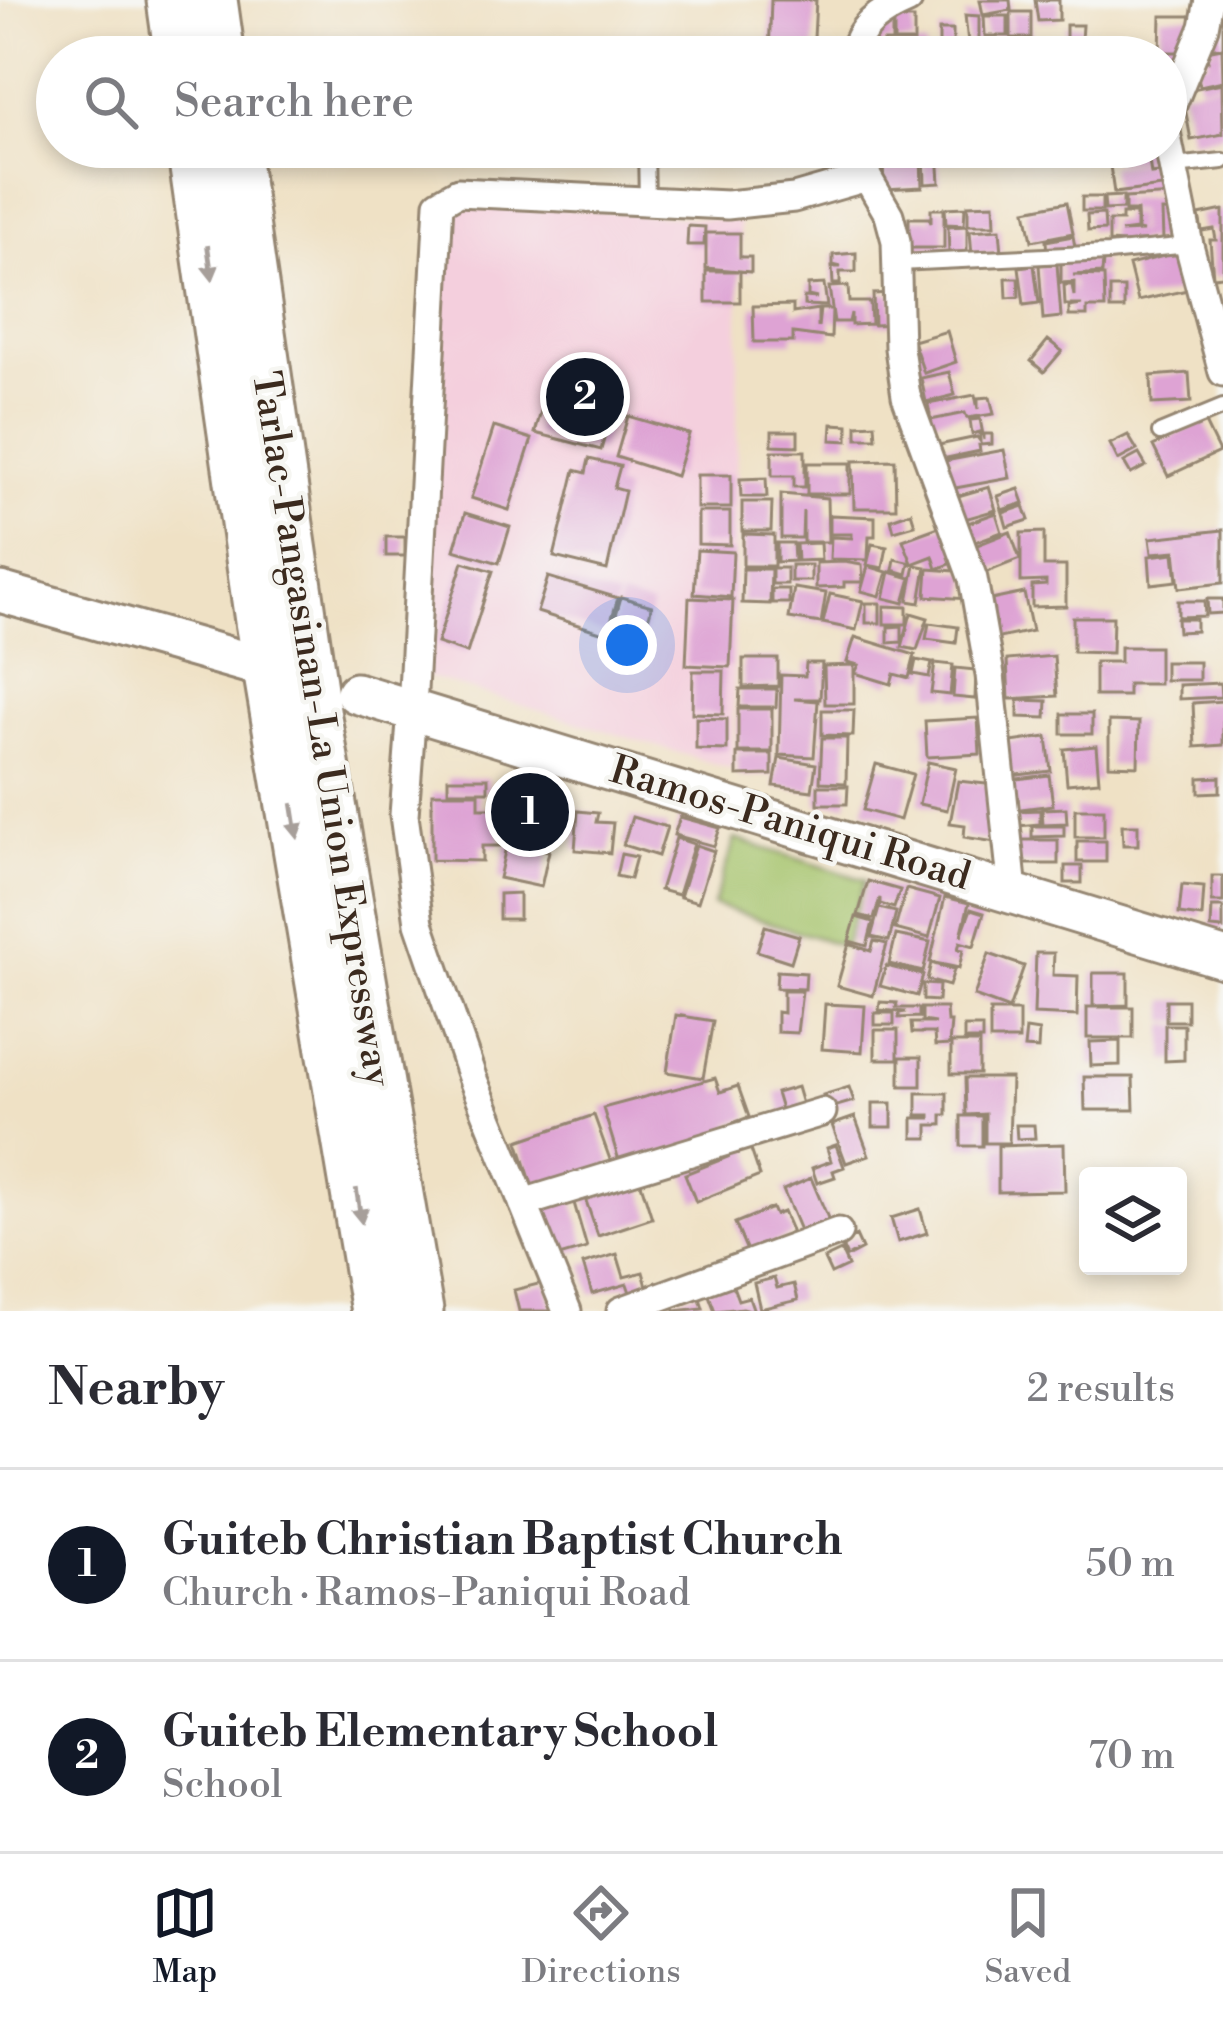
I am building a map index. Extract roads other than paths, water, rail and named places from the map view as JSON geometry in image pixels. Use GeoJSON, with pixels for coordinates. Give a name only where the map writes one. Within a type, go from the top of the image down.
{"type":"FeatureCollection","features":[{"type":"Feature","properties":{"kind":"highway"},"geometry":{"type":"LineString","coordinates":[[173,0],[178,36]]}},
{"type":"Feature","properties":{"kind":"highway"},"geometry":{"type":"LineString","coordinates":[[211,0],[216,36]]}},
{"type":"Feature","properties":{"kind":"highway","name":"Tarlac-Pangasinan-La Union Expressway"},"geometry":{"type":"LineString","coordinates":[[197,168],[261,621],[377,1311]]}},
{"type":"Feature","properties":{"kind":"highway","name":"Tarlac-Pangasinan-La Union Expressway"},"geometry":{"type":"LineString","coordinates":[[235,168],[315,716],[417,1311]]}},
{"type":"Feature","properties":{"kind":"main road"},"geometry":{"type":"LineString","coordinates":[[0,592],[252,664]]}},
{"type":"Feature","properties":{"kind":"main road","name":"Ramos-Paniqui Road"},"geometry":{"type":"LineString","coordinates":[[356,693],[1223,958]]}},
{"type":"Feature","properties":{"kind":"street"},"geometry":{"type":"LineString","coordinates":[[858,36],[868,13],[908,0]]}},
{"type":"Feature","properties":{"kind":"street"},"geometry":{"type":"LineString","coordinates":[[1187,68],[1209,0]]}},
{"type":"Feature","properties":{"kind":"street"},"geometry":{"type":"LineString","coordinates":[[866,168],[890,215],[898,263],[899,348],[906,396],[973,579],[1012,891]]}},
{"type":"Feature","properties":{"kind":"street"},"geometry":{"type":"LineString","coordinates":[[1174,168],[1189,245],[1214,300],[1223,372]]}},
{"type":"Feature","properties":{"kind":"street"},"geometry":{"type":"LineString","coordinates":[[567,1311],[437,986],[419,923],[404,815],[439,203],[458,192],[647,203],[765,203],[867,177]]}},
{"type":"Feature","properties":{"kind":"street"},"geometry":{"type":"LineString","coordinates":[[523,1203],[821,1112]]}},
{"type":"Feature","properties":{"kind":"street"},"geometry":{"type":"LineString","coordinates":[[621,1311],[838,1232]]}},
{"type":"Feature","properties":{"kind":"lane"},"geometry":{"type":"LineString","coordinates":[[1187,165],[1223,161]]}},
{"type":"Feature","properties":{"kind":"lane"},"geometry":{"type":"LineString","coordinates":[[646,168],[647,203]]}},
{"type":"Feature","properties":{"kind":"lane"},"geometry":{"type":"LineString","coordinates":[[898,263],[1189,245]]}},
{"type":"Feature","properties":{"kind":"lane"},"geometry":{"type":"LineString","coordinates":[[1160,433],[1223,407]]}},
{"type":"Feature","properties":{"kind":"place","name":"Guiteb Elementary School"},"geometry":{"type":"Point","coordinates":[585,397]}},
{"type":"Feature","properties":{"kind":"place","name":"Guiteb Christian Baptist Church"},"geometry":{"type":"Point","coordinates":[530,812]}}]}
